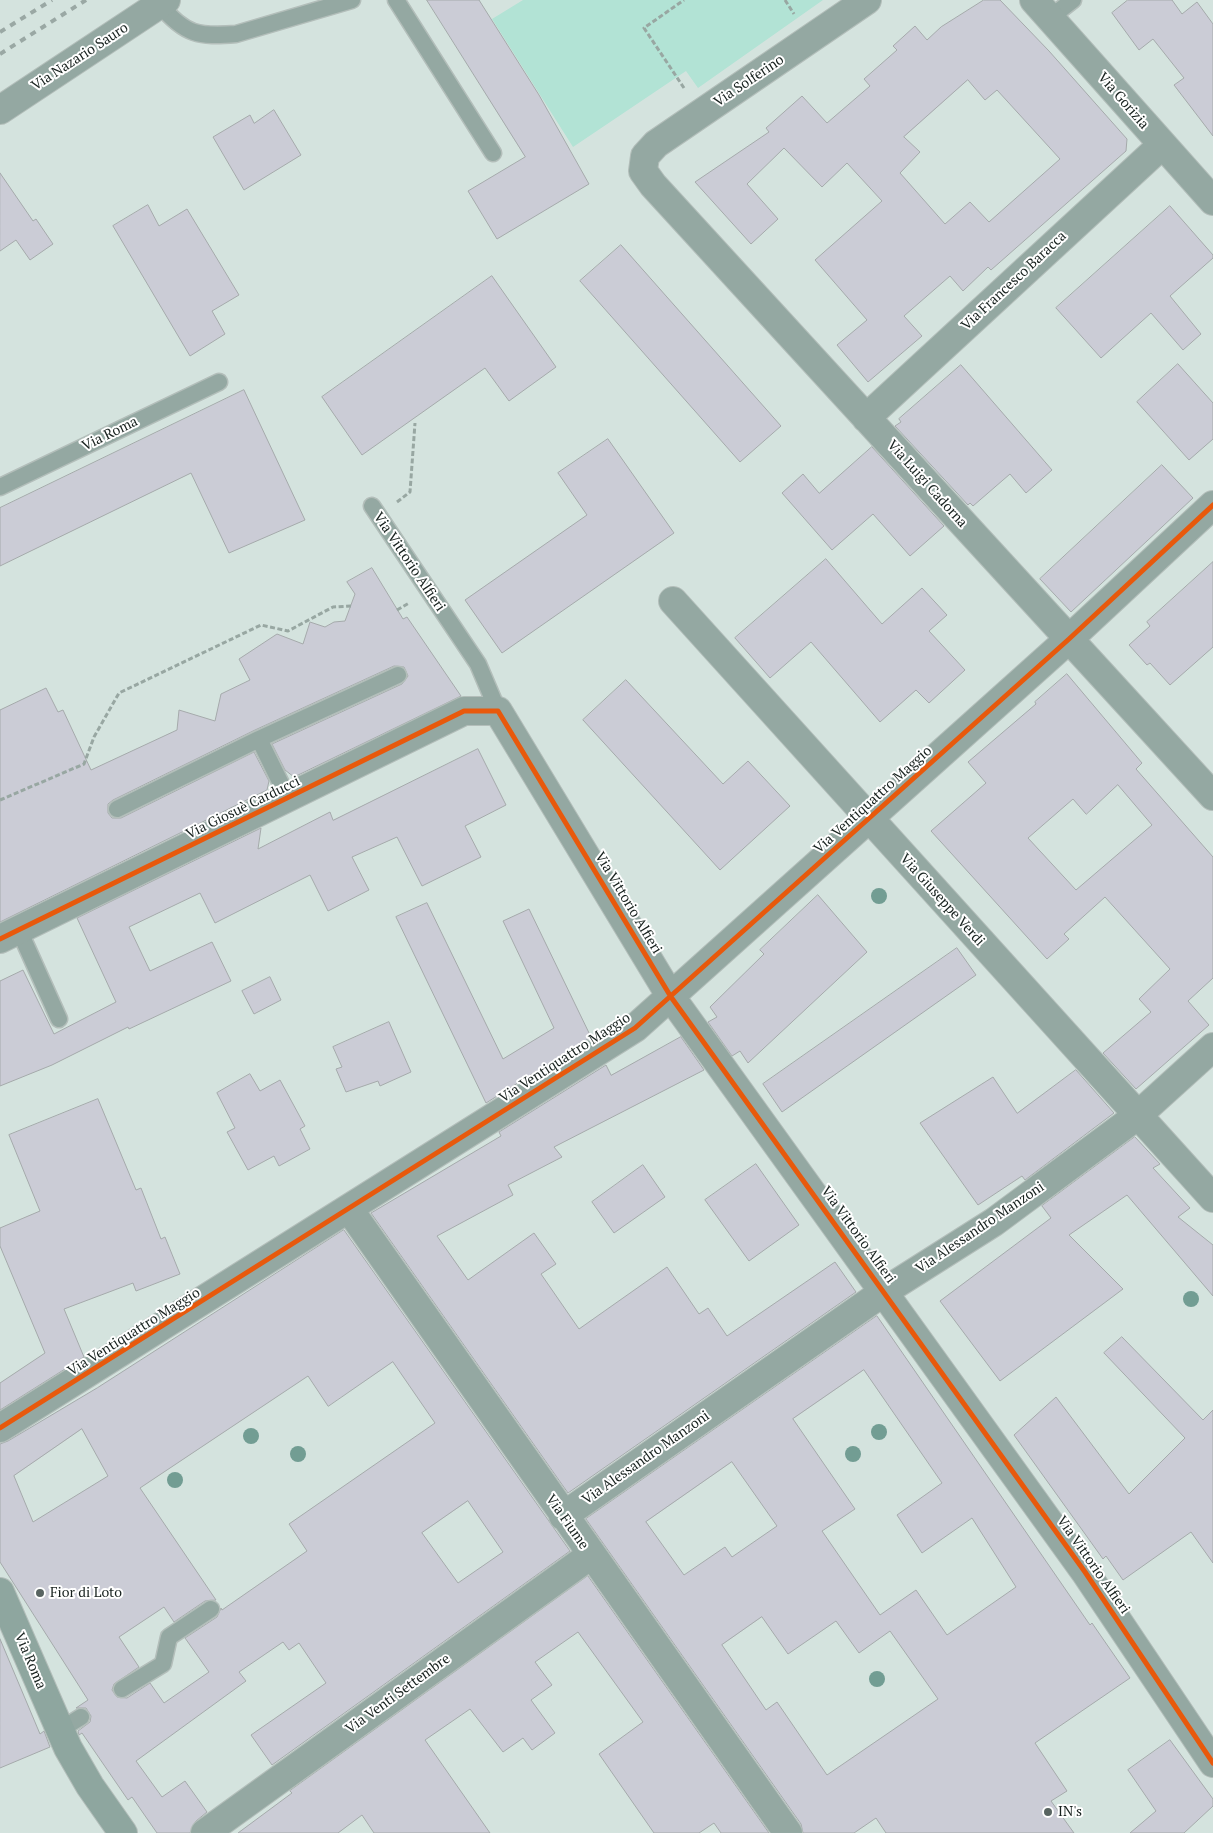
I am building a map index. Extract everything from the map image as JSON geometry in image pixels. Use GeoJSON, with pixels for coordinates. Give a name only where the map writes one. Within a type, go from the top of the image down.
{"type":"FeatureCollection","features":[{"type":"Feature","properties":{"kind":"street","name":"Via Solferino"},"geometry":{"type":"LineString","coordinates":[[643,170],[645,156],[656,144],[867,0]]}},
{"type":"Feature","properties":{"kind":"street","name":"Via Nazario Sauro"},"geometry":{"type":"LineString","coordinates":[[0,110],[163,3]]}},
{"type":"Feature","properties":{"kind":"street","name":"Via Gorizia"},"geometry":{"type":"LineString","coordinates":[[1042,9],[1213,201]]}},
{"type":"Feature","properties":{"kind":"street","name":"Via Francesco Baracca"},"geometry":{"type":"LineString","coordinates":[[866,418],[1162,145]]}},
{"type":"Feature","properties":{"kind":"street","name":"Via Luigi Cadorna"},"geometry":{"type":"LineString","coordinates":[[643,170],[653,185],[1213,796]]}},
{"type":"Feature","properties":{"kind":"street","name":"Via Ventiquattro Maggio"},"geometry":{"type":"LineString","coordinates":[[0,1428],[627,1033],[870,819],[1069,639],[1213,505]]}},
{"type":"Feature","properties":{"kind":"street","name":"Via Giuseppe Verdi"},"geometry":{"type":"LineString","coordinates":[[673,601],[1213,1198]]}},
{"type":"Feature","properties":{"kind":"street","name":"Via Giosuè Carducci"},"geometry":{"type":"LineString","coordinates":[[9,934],[464,711],[498,711]]}},
{"type":"Feature","properties":{"kind":"street","name":"Via Vittorio Alfieri"},"geometry":{"type":"LineString","coordinates":[[498,711],[671,996],[1086,1572],[1213,1763]]}},
{"type":"Feature","properties":{"kind":"street","name":"Via Alessandro Manzoni"},"geometry":{"type":"LineString","coordinates":[[564,1516],[884,1291],[994,1222],[1137,1116],[1213,1046]]}},
{"type":"Feature","properties":{"kind":"street","name":"Via Fiume"},"geometry":{"type":"LineString","coordinates":[[349,1209],[788,1833]]}},
{"type":"Feature","properties":{"kind":"street","name":"Via Venti Settembre"},"geometry":{"type":"LineString","coordinates":[[205,1833],[591,1555]]}},
{"type":"Feature","properties":{"kind":"street","name":"Via Roma"},"geometry":{"type":"LineString","coordinates":[[0,1592],[70,1724],[90,1786],[123,1833]]}},
{"type":"Feature","properties":{"kind":"lane","name":"Via Nazario Sauro"},"geometry":{"type":"LineString","coordinates":[[163,3],[180,26],[190,32],[220,36],[236,34],[352,0]]}},
{"type":"Feature","properties":{"kind":"lane"},"geometry":{"type":"LineString","coordinates":[[396,0],[493,153]]}},
{"type":"Feature","properties":{"kind":"lane"},"geometry":{"type":"LineString","coordinates":[[1042,9],[1073,0]]}},
{"type":"Feature","properties":{"kind":"lane","name":"Via Roma"},"geometry":{"type":"LineString","coordinates":[[0,487],[220,382]]}},
{"type":"Feature","properties":{"kind":"lane","name":"Via Vittorio Alfieri"},"geometry":{"type":"LineString","coordinates":[[375,510],[478,664],[498,711]]}},
{"type":"Feature","properties":{"kind":"lane"},"geometry":{"type":"LineString","coordinates":[[117,809],[259,738],[398,675]]}},
{"type":"Feature","properties":{"kind":"lane"},"geometry":{"type":"LineString","coordinates":[[259,738],[288,798]]}},
{"type":"Feature","properties":{"kind":"lane","name":"Via Giosuè Carducci"},"geometry":{"type":"LineString","coordinates":[[9,934],[59,1018]]}},
{"type":"Feature","properties":{"kind":"lane"},"geometry":{"type":"LineString","coordinates":[[122,1690],[163,1664],[169,1637],[211,1609]]}},
{"type":"Feature","properties":{"kind":"path"},"geometry":{"type":"LineString","coordinates":[[684,0],[644,28],[701,113]]}},
{"type":"Feature","properties":{"kind":"path"},"geometry":{"type":"LineString","coordinates":[[375,510],[410,492],[416,423]]}},
{"type":"Feature","properties":{"kind":"path"},"geometry":{"type":"LineString","coordinates":[[0,800],[84,764],[94,737],[119,693],[261,625],[288,631],[333,607],[351,606]]}},
{"type":"Feature","properties":{"kind":"green space"},"geometry":{"type":"Polygon","coordinates":[[[523,0],[823,0],[698,88],[686,71],[573,147],[492,19],[523,0]]]}},
{"type":"Feature","properties":{"kind":"building"},"geometry":{"type":"Polygon","coordinates":[[[427,0],[479,0],[539,95],[589,184],[497,239],[468,191],[525,157],[427,0]]]}},
{"type":"Feature","properties":{"kind":"building"},"geometry":{"type":"Polygon","coordinates":[[[984,0],[1000,0],[1049,51],[1127,139],[1126,151],[991,270],[988,267],[963,291],[950,276],[904,316],[922,336],[868,382],[837,345],[867,320],[815,260],[882,201],[847,163],[822,187],[784,148],[747,184],[778,219],[751,244],[695,182],[769,132],[766,128],[802,96],[827,123],[870,86],[864,79],[897,50],[893,46],[915,26],[927,40],[941,27],[984,0]],[[968,80],[904,137],[920,152],[900,173],[945,224],[970,202],[989,222],[1060,159],[997,90],[985,100],[968,80]]]}},
{"type":"Feature","properties":{"kind":"building"},"geometry":{"type":"Polygon","coordinates":[[[1128,0],[1172,0],[1182,14],[1197,2],[1213,24],[1213,136],[1174,85],[1184,78],[1153,39],[1139,50],[1112,13],[1128,0]]]}},
{"type":"Feature","properties":{"kind":"building"},"geometry":{"type":"Polygon","coordinates":[[[274,110],[301,155],[244,190],[213,137],[250,115],[254,123],[274,110]]]}},
{"type":"Feature","properties":{"kind":"building"},"geometry":{"type":"Polygon","coordinates":[[[0,173],[33,221],[36,219],[53,244],[30,260],[16,240],[0,251],[0,173]]]}},
{"type":"Feature","properties":{"kind":"building"},"geometry":{"type":"Polygon","coordinates":[[[148,205],[159,226],[187,209],[239,295],[212,311],[225,334],[190,356],[113,226],[148,205]]]}},
{"type":"Feature","properties":{"kind":"building"},"geometry":{"type":"Polygon","coordinates":[[[1170,206],[1213,255],[1213,258],[1170,296],[1201,334],[1183,350],[1151,313],[1101,358],[1056,308],[1170,206]]]}},
{"type":"Feature","properties":{"kind":"building"},"geometry":{"type":"Polygon","coordinates":[[[621,245],[781,426],[740,462],[580,281],[621,245]]]}},
{"type":"Feature","properties":{"kind":"building"},"geometry":{"type":"Polygon","coordinates":[[[492,276],[556,367],[509,401],[485,368],[362,455],[322,397],[492,276]]]}},
{"type":"Feature","properties":{"kind":"building"},"geometry":{"type":"Polygon","coordinates":[[[1178,364],[1213,403],[1213,439],[1189,460],[1137,402],[1178,364]]]}},
{"type":"Feature","properties":{"kind":"building"},"geometry":{"type":"Polygon","coordinates":[[[961,365],[1052,470],[1026,493],[1010,474],[973,506],[970,503],[968,505],[895,426],[901,422],[899,419],[961,365]]]}},
{"type":"Feature","properties":{"kind":"building"},"geometry":{"type":"Polygon","coordinates":[[[244,390],[305,520],[229,553],[191,473],[0,566],[0,508],[244,390]]]}},
{"type":"Feature","properties":{"kind":"building"},"geometry":{"type":"Polygon","coordinates":[[[608,439],[674,533],[502,653],[465,600],[587,515],[558,473],[608,439]]]}},
{"type":"Feature","properties":{"kind":"building"},"geometry":{"type":"Polygon","coordinates":[[[872,447],[944,526],[910,556],[873,514],[832,550],[782,493],[803,474],[819,493],[872,447]]]}},
{"type":"Feature","properties":{"kind":"building"},"geometry":{"type":"Polygon","coordinates":[[[1162,465],[1193,498],[1071,612],[1040,579],[1162,465]]]}},
{"type":"Feature","properties":{"kind":"building"},"geometry":{"type":"Polygon","coordinates":[[[826,559],[882,624],[922,588],[947,615],[929,631],[965,670],[929,703],[916,690],[880,722],[811,642],[770,678],[735,638],[826,559]]]}},
{"type":"Feature","properties":{"kind":"building"},"geometry":{"type":"Polygon","coordinates":[[[1213,562],[1213,647],[1170,685],[1150,663],[1147,665],[1129,645],[1150,626],[1147,622],[1213,562]]]}},
{"type":"Feature","properties":{"kind":"building"},"geometry":{"type":"Polygon","coordinates":[[[372,568],[403,619],[407,617],[461,696],[294,777],[285,770],[272,744],[402,684],[408,676],[404,667],[394,666],[255,730],[113,800],[108,804],[108,813],[112,818],[121,818],[254,752],[269,781],[267,790],[0,922],[0,710],[46,688],[58,712],[63,710],[91,770],[177,730],[179,710],[215,721],[221,694],[250,680],[239,659],[277,634],[303,644],[310,622],[325,627],[334,622],[345,621],[355,594],[347,582],[372,568]]]}},
{"type":"Feature","properties":{"kind":"building"},"geometry":{"type":"Polygon","coordinates":[[[1067,674],[1142,763],[1136,769],[1213,857],[1213,978],[1188,1001],[1209,1025],[1136,1089],[1103,1053],[1151,1012],[1139,999],[1170,969],[1105,897],[1064,934],[1069,939],[1047,959],[931,831],[986,783],[968,762],[1036,704],[1035,702],[1067,674]],[[1118,785],[1086,814],[1073,799],[1028,838],[1076,890],[1152,825],[1118,785]]]}},
{"type":"Feature","properties":{"kind":"building"},"geometry":{"type":"Polygon","coordinates":[[[626,680],[723,784],[748,761],[790,806],[720,870],[583,720],[626,680]]]}},
{"type":"Feature","properties":{"kind":"building"},"geometry":{"type":"Polygon","coordinates":[[[478,749],[506,805],[465,826],[481,857],[422,886],[397,837],[352,857],[369,890],[328,911],[310,875],[215,923],[200,893],[129,927],[150,971],[212,942],[231,981],[129,1029],[128,1027],[52,1065],[0,1086],[0,981],[23,970],[54,1034],[116,1002],[77,918],[261,828],[258,849],[330,812],[333,820],[478,749]]]}},
{"type":"Feature","properties":{"kind":"building"},"geometry":{"type":"Polygon","coordinates":[[[818,895],[867,952],[748,1063],[740,1051],[732,1056],[708,1022],[717,1017],[710,1007],[764,954],[760,950],[818,895]]]}},
{"type":"Feature","properties":{"kind":"building"},"geometry":{"type":"Polygon","coordinates":[[[427,903],[503,1059],[554,1028],[503,921],[529,909],[591,1037],[486,1103],[396,917],[427,903]]]}},
{"type":"Feature","properties":{"kind":"building"},"geometry":{"type":"Polygon","coordinates":[[[957,948],[976,975],[782,1112],[763,1084],[957,948]]]}},
{"type":"Feature","properties":{"kind":"building"},"geometry":{"type":"Polygon","coordinates":[[[270,977],[281,1000],[254,1014],[242,991],[270,977]]]}},
{"type":"Feature","properties":{"kind":"building"},"geometry":{"type":"Polygon","coordinates":[[[389,1022],[411,1072],[380,1086],[378,1081],[346,1092],[336,1069],[342,1067],[333,1047],[389,1022]]]}},
{"type":"Feature","properties":{"kind":"building"},"geometry":{"type":"Polygon","coordinates":[[[681,1037],[704,1070],[554,1147],[562,1157],[508,1185],[513,1195],[437,1236],[468,1280],[534,1233],[556,1264],[541,1274],[579,1329],[667,1267],[699,1314],[708,1308],[727,1336],[835,1262],[856,1292],[568,1493],[371,1213],[501,1136],[499,1132],[606,1065],[611,1075],[681,1037]]]}},
{"type":"Feature","properties":{"kind":"building"},"geometry":{"type":"Polygon","coordinates":[[[1076,1070],[1114,1113],[1025,1180],[1022,1176],[978,1205],[920,1123],[993,1077],[1017,1113],[1076,1070]]]}},
{"type":"Feature","properties":{"kind":"building"},"geometry":{"type":"Polygon","coordinates":[[[250,1074],[260,1091],[280,1080],[305,1126],[300,1129],[310,1149],[279,1166],[274,1156],[248,1170],[227,1132],[235,1128],[217,1093],[250,1074]]]}},
{"type":"Feature","properties":{"kind":"building"},"geometry":{"type":"Polygon","coordinates":[[[98,1099],[136,1190],[141,1188],[161,1239],[165,1237],[180,1274],[136,1291],[133,1283],[64,1309],[84,1357],[0,1410],[0,1383],[45,1353],[0,1246],[0,1228],[40,1211],[9,1135],[98,1099]]]}},
{"type":"Feature","properties":{"kind":"building"},"geometry":{"type":"Polygon","coordinates":[[[1135,1137],[1160,1164],[1153,1168],[1190,1208],[1178,1217],[1213,1245],[1213,1296],[1127,1195],[1069,1235],[1123,1289],[1000,1381],[940,1301],[1051,1218],[1042,1206],[1135,1137]]]}},
{"type":"Feature","properties":{"kind":"building"},"geometry":{"type":"Polygon","coordinates":[[[756,1164],[799,1225],[749,1261],[705,1200],[756,1164]]]}},
{"type":"Feature","properties":{"kind":"building"},"geometry":{"type":"Polygon","coordinates":[[[643,1165],[665,1197],[614,1233],[592,1202],[643,1165]]]}},
{"type":"Feature","properties":{"kind":"building"},"geometry":{"type":"Polygon","coordinates":[[[344,1230],[570,1551],[272,1765],[251,1735],[326,1683],[299,1643],[289,1650],[283,1642],[239,1672],[246,1681],[136,1761],[162,1797],[185,1781],[207,1812],[196,1821],[190,1833],[157,1833],[132,1797],[128,1800],[82,1733],[79,1735],[78,1731],[90,1722],[91,1716],[86,1708],[76,1708],[88,1700],[0,1562],[0,1444],[97,1388],[344,1230]],[[393,1362],[328,1406],[308,1376],[140,1488],[216,1600],[205,1601],[174,1622],[164,1607],[119,1637],[139,1667],[114,1684],[112,1690],[117,1697],[127,1698],[150,1683],[164,1703],[209,1672],[185,1638],[217,1617],[221,1608],[222,1610],[307,1551],[289,1524],[435,1423],[393,1362]],[[82,1429],[14,1476],[33,1522],[108,1476],[82,1429]],[[468,1501],[422,1533],[458,1583],[503,1552],[468,1501]]]}},
{"type":"Feature","properties":{"kind":"building"},"geometry":{"type":"Polygon","coordinates":[[[877,1316],[1090,1625],[1092,1623],[1130,1678],[1035,1743],[1067,1791],[1051,1801],[1074,1833],[886,1833],[876,1818],[854,1833],[803,1833],[801,1824],[586,1519],[877,1316]],[[864,1370],[793,1419],[855,1509],[822,1531],[880,1615],[916,1590],[947,1635],[1016,1587],[972,1518],[922,1553],[897,1515],[942,1483],[864,1370]],[[732,1462],[646,1522],[684,1575],[725,1547],[732,1557],[777,1526],[732,1462]],[[762,1617],[722,1645],[766,1710],[777,1702],[827,1775],[938,1699],[890,1631],[859,1653],[836,1621],[788,1654],[762,1617]]]}},
{"type":"Feature","properties":{"kind":"building"},"geometry":{"type":"Polygon","coordinates":[[[1122,1337],[1203,1420],[1213,1410],[1213,1563],[1191,1532],[1123,1580],[1106,1556],[1103,1559],[1014,1435],[1056,1397],[1129,1494],[1185,1438],[1104,1353],[1122,1337]]]}},
{"type":"Feature","properties":{"kind":"building"},"geometry":{"type":"Polygon","coordinates":[[[588,1576],[769,1833],[721,1833],[714,1823],[699,1833],[654,1833],[599,1754],[643,1722],[578,1632],[535,1662],[552,1685],[531,1700],[555,1733],[532,1750],[523,1738],[503,1752],[470,1709],[425,1740],[490,1833],[374,1833],[362,1815],[338,1833],[238,1833],[292,1793],[290,1791],[588,1576]]]}},
{"type":"Feature","properties":{"kind":"building"},"geometry":{"type":"Polygon","coordinates":[[[0,1639],[40,1734],[44,1731],[50,1747],[0,1768],[0,1639]]]}},
{"type":"Feature","properties":{"kind":"building"},"geometry":{"type":"Polygon","coordinates":[[[1170,1740],[1213,1799],[1213,1806],[1184,1833],[1130,1833],[1156,1811],[1128,1770],[1170,1740]]]}},
{"type":"Feature","properties":{"kind":"railway"},"geometry":{"type":"LineString","coordinates":[[0,32],[52,0]]}},
{"type":"Feature","properties":{"kind":"railway"},"geometry":{"type":"LineString","coordinates":[[0,54],[86,0]]}},
{"type":"Feature","properties":{"kind":"cycle path"},"geometry":{"type":"LineString","coordinates":[[0,1428],[635,1028],[1069,639],[1213,505]]}},
{"type":"Feature","properties":{"kind":"cycle path"},"geometry":{"type":"LineString","coordinates":[[0,939],[464,711],[498,711],[671,997],[1085,1572],[1213,1763]]}},
{"type":"Feature","properties":{"kind":"place","name":"Fior di Loto"},"geometry":{"type":"Point","coordinates":[40,1593]}},
{"type":"Feature","properties":{"kind":"place","name":"IN's"},"geometry":{"type":"Point","coordinates":[1048,1812]}}]}
